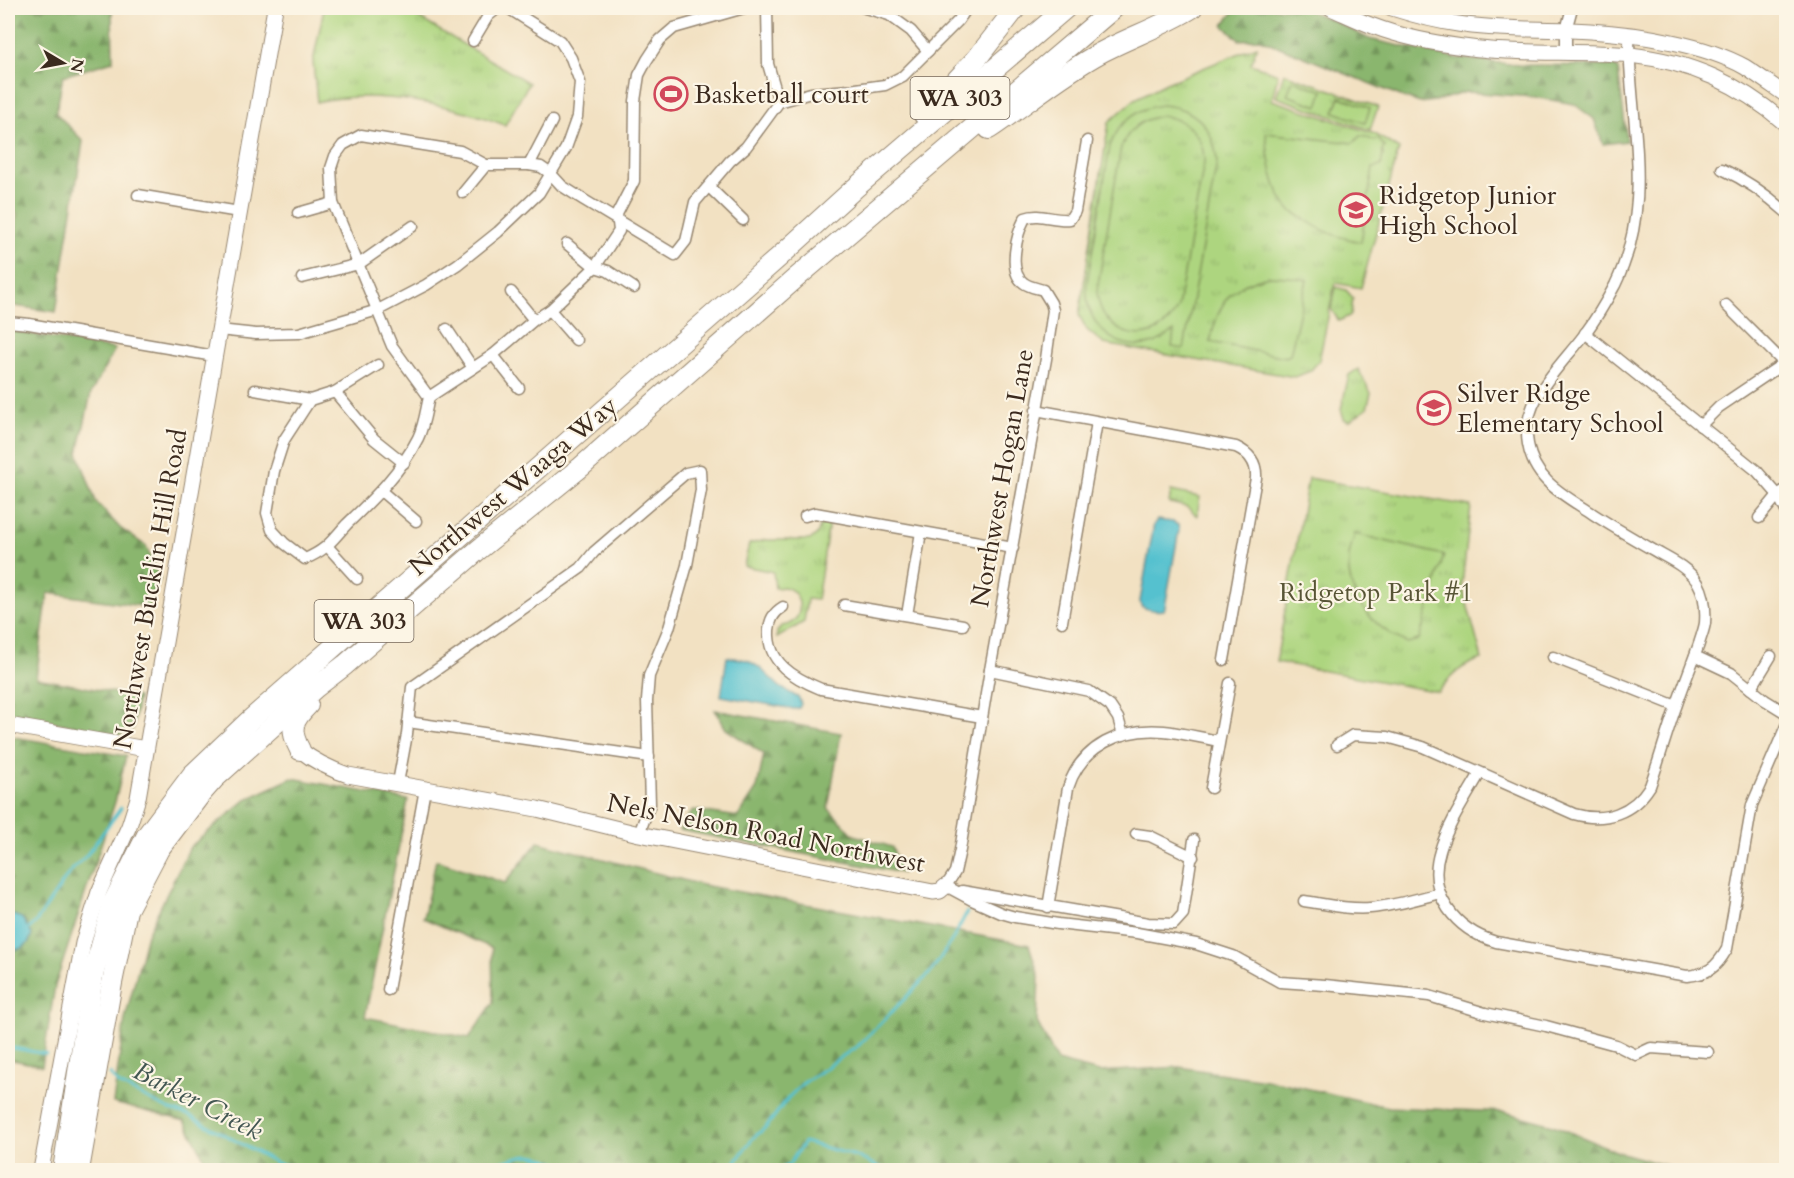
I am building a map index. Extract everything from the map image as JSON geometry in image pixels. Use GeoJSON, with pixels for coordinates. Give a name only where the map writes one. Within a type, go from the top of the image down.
{"type":"FeatureCollection","features":[{"type":"Feature","properties":{"kind":"highway"},"geometry":{"type":"LineString","coordinates":[[854,189],[978,57],[1016,8]]}},
{"type":"Feature","properties":{"kind":"highway","name":"Northwest Waaga Way"},"geometry":{"type":"LineString","coordinates":[[63,1170],[93,975],[113,903],[147,836],[192,775],[250,720],[854,189],[1066,8]]}},
{"type":"Feature","properties":{"kind":"highway","name":"Northwest Waaga Way"},"geometry":{"type":"LineString","coordinates":[[79,1170],[111,983],[127,910],[159,849],[215,778],[315,688],[345,665],[477,551],[581,467],[796,278],[1114,8]]}},
{"type":"Feature","properties":{"kind":"highway"},"geometry":{"type":"LineString","coordinates":[[919,175],[1100,53],[1192,8]]}},
{"type":"Feature","properties":{"kind":"highway"},"geometry":{"type":"LineString","coordinates":[[300,750],[294,739],[293,728],[298,715],[345,665]]}},
{"type":"Feature","properties":{"kind":"highway"},"geometry":{"type":"LineString","coordinates":[[215,778],[238,765],[262,746],[274,743],[285,744],[300,750]]}},
{"type":"Feature","properties":{"kind":"main road","name":"Northwest Bucklin Hill Road"},"geometry":{"type":"LineString","coordinates":[[41,1170],[83,943],[99,892],[133,815],[275,8]]}},
{"type":"Feature","properties":{"kind":"main road"},"geometry":{"type":"LineString","coordinates":[[1331,8],[1373,26],[1431,42],[1472,49],[1629,55],[1683,65],[1715,76],[1739,89],[1786,124]]}},
{"type":"Feature","properties":{"kind":"main road"},"geometry":{"type":"LineString","coordinates":[[1392,8],[1460,25],[1629,35],[1677,44],[1728,59],[1786,95]]}},
{"type":"Feature","properties":{"kind":"main road"},"geometry":{"type":"LineString","coordinates":[[8,725],[146,749]]}},
{"type":"Feature","properties":{"kind":"main road","name":"Nels Nelson Road Northwest"},"geometry":{"type":"LineString","coordinates":[[300,750],[311,759],[348,775],[537,809],[639,834],[933,892],[949,888]]}},
{"type":"Feature","properties":{"kind":"street"},"geometry":{"type":"LineString","coordinates":[[473,41],[488,16],[498,8]]}},
{"type":"Feature","properties":{"kind":"street"},"geometry":{"type":"LineString","coordinates":[[219,330],[255,334],[299,333],[378,310],[426,285],[458,264],[498,232],[539,193],[566,148],[577,117],[580,82],[560,41],[508,8]]}},
{"type":"Feature","properties":{"kind":"street"},"geometry":{"type":"LineString","coordinates":[[310,400],[284,440],[274,471],[267,513],[272,530],[305,559],[328,547],[404,463],[420,435],[429,397],[493,355],[534,320],[550,310],[596,267],[619,231],[617,214],[634,181],[635,101],[639,75],[660,40],[674,28],[744,8]]}},
{"type":"Feature","properties":{"kind":"street"},"geometry":{"type":"LineString","coordinates":[[767,8],[768,64],[779,102]]}},
{"type":"Feature","properties":{"kind":"street"},"geometry":{"type":"LineString","coordinates":[[865,8],[889,15],[911,31],[928,51]]}},
{"type":"Feature","properties":{"kind":"street"},"geometry":{"type":"LineString","coordinates":[[429,397],[392,346],[333,203],[331,168],[335,156],[343,145],[361,135],[460,151],[486,165],[541,167],[562,186],[675,255],[686,241],[694,202],[730,161],[746,147],[779,102],[811,93],[885,85],[903,76],[958,21],[967,8]]}},
{"type":"Feature","properties":{"kind":"street"},"geometry":{"type":"LineString","coordinates":[[1566,53],[1566,30],[1572,8]]}},
{"type":"Feature","properties":{"kind":"street"},"geometry":{"type":"LineString","coordinates":[[1337,745],[1353,735],[1387,737],[1422,747],[1574,814],[1588,818],[1618,814],[1635,804],[1650,786],[1705,626],[1705,601],[1698,584],[1682,566],[1620,531],[1549,485],[1532,460],[1526,430],[1532,406],[1545,384],[1585,333],[1615,284],[1630,244],[1637,209],[1639,170],[1629,35]]}},
{"type":"Feature","properties":{"kind":"street"},"geometry":{"type":"LineString","coordinates":[[529,165],[552,121]]}},
{"type":"Feature","properties":{"kind":"street","name":"Northwest Hogan Lane"},"geometry":{"type":"LineString","coordinates":[[949,888],[960,850],[1053,310],[1043,290],[1024,284],[1017,275],[1014,263],[1021,226],[1025,218],[1034,214],[1062,220],[1070,219],[1075,211],[1087,141]]}},
{"type":"Feature","properties":{"kind":"street"},"geometry":{"type":"LineString","coordinates":[[463,194],[486,165]]}},
{"type":"Feature","properties":{"kind":"street"},"geometry":{"type":"LineString","coordinates":[[1722,169],[1743,178],[1786,212]]}},
{"type":"Feature","properties":{"kind":"street"},"geometry":{"type":"LineString","coordinates":[[709,187],[743,220]]}},
{"type":"Feature","properties":{"kind":"street"},"geometry":{"type":"LineString","coordinates":[[138,195],[239,213]]}},
{"type":"Feature","properties":{"kind":"street"},"geometry":{"type":"LineString","coordinates":[[298,213],[333,203]]}},
{"type":"Feature","properties":{"kind":"street"},"geometry":{"type":"LineString","coordinates":[[302,279],[359,264],[413,226]]}},
{"type":"Feature","properties":{"kind":"street"},"geometry":{"type":"LineString","coordinates":[[567,244],[596,267],[608,271],[634,288]]}},
{"type":"Feature","properties":{"kind":"street"},"geometry":{"type":"LineString","coordinates":[[511,292],[534,320]]}},
{"type":"Feature","properties":{"kind":"street"},"geometry":{"type":"LineString","coordinates":[[1700,426],[1719,407],[1785,362],[1726,305]]}},
{"type":"Feature","properties":{"kind":"street"},"geometry":{"type":"LineString","coordinates":[[550,310],[576,339]]}},
{"type":"Feature","properties":{"kind":"street"},"geometry":{"type":"LineString","coordinates":[[8,322],[214,356]]}},
{"type":"Feature","properties":{"kind":"street"},"geometry":{"type":"LineString","coordinates":[[447,329],[472,368]]}},
{"type":"Feature","properties":{"kind":"street"},"geometry":{"type":"LineString","coordinates":[[1585,333],[1782,492],[1786,511]]}},
{"type":"Feature","properties":{"kind":"street"},"geometry":{"type":"LineString","coordinates":[[493,355],[519,388]]}},
{"type":"Feature","properties":{"kind":"street"},"geometry":{"type":"LineString","coordinates":[[255,390],[310,400],[335,392],[378,365]]}},
{"type":"Feature","properties":{"kind":"street"},"geometry":{"type":"LineString","coordinates":[[335,392],[374,439],[404,463]]}},
{"type":"Feature","properties":{"kind":"street"},"geometry":{"type":"LineString","coordinates":[[1036,410],[1236,447],[1246,452],[1257,469],[1224,660]]}},
{"type":"Feature","properties":{"kind":"street"},"geometry":{"type":"LineString","coordinates":[[1062,622],[1098,422]]}},
{"type":"Feature","properties":{"kind":"street"},"geometry":{"type":"LineString","coordinates":[[399,783],[412,687],[581,568],[594,552],[686,473],[700,470],[701,490],[687,565],[669,628],[649,676],[646,701],[650,804],[639,834]]}},
{"type":"Feature","properties":{"kind":"street"},"geometry":{"type":"LineString","coordinates":[[381,491],[416,521]]}},
{"type":"Feature","properties":{"kind":"street"},"geometry":{"type":"LineString","coordinates":[[1759,518],[1782,492]]}},
{"type":"Feature","properties":{"kind":"street"},"geometry":{"type":"LineString","coordinates":[[805,516],[815,513],[1013,548]]}},
{"type":"Feature","properties":{"kind":"street"},"geometry":{"type":"LineString","coordinates":[[907,615],[921,532]]}},
{"type":"Feature","properties":{"kind":"street"},"geometry":{"type":"LineString","coordinates":[[328,547],[357,579]]}},
{"type":"Feature","properties":{"kind":"street"},"geometry":{"type":"LineString","coordinates":[[844,605],[963,625]]}},
{"type":"Feature","properties":{"kind":"street"},"geometry":{"type":"LineString","coordinates":[[783,608],[773,615],[770,622],[770,649],[784,668],[802,681],[820,689],[982,717]]}},
{"type":"Feature","properties":{"kind":"street"},"geometry":{"type":"LineString","coordinates":[[1695,656],[1731,674],[1786,713]]}},
{"type":"Feature","properties":{"kind":"street"},"geometry":{"type":"LineString","coordinates":[[1751,688],[1771,656]]}},
{"type":"Feature","properties":{"kind":"street"},"geometry":{"type":"LineString","coordinates":[[1553,657],[1676,706]]}},
{"type":"Feature","properties":{"kind":"street"},"geometry":{"type":"LineString","coordinates":[[990,670],[1089,691],[1110,706],[1118,718],[1123,735]]}},
{"type":"Feature","properties":{"kind":"street"},"geometry":{"type":"LineString","coordinates":[[1211,788],[1230,683]]}},
{"type":"Feature","properties":{"kind":"street"},"geometry":{"type":"LineString","coordinates":[[408,722],[649,757]]}},
{"type":"Feature","properties":{"kind":"street"},"geometry":{"type":"LineString","coordinates":[[1480,773],[1440,850],[1437,868],[1440,893],[1456,921],[1470,931],[1488,939],[1687,976],[1707,972],[1719,962],[1727,949],[1752,805],[1786,726]]}},
{"type":"Feature","properties":{"kind":"street"},"geometry":{"type":"LineString","coordinates":[[1048,907],[1068,788],[1072,774],[1092,750],[1108,741],[1137,731],[1165,731],[1219,741]]}},
{"type":"Feature","properties":{"kind":"street"},"geometry":{"type":"LineString","coordinates":[[388,990],[425,789]]}},
{"type":"Feature","properties":{"kind":"street"},"geometry":{"type":"LineString","coordinates":[[1136,834],[1150,836],[1193,857]]}},
{"type":"Feature","properties":{"kind":"street"},"geometry":{"type":"LineString","coordinates":[[949,888],[1048,907],[1148,923],[1174,924],[1183,914],[1194,840]]}},
{"type":"Feature","properties":{"kind":"street","name":"Nels Nelson Road Northwest"},"geometry":{"type":"LineString","coordinates":[[949,888],[1001,913],[1015,917],[1137,933],[1196,944],[1233,956],[1280,982],[1429,996],[1485,1013],[1546,1026],[1616,1045],[1636,1055],[1651,1048],[1708,1052]]}},
{"type":"Feature","properties":{"kind":"street"},"geometry":{"type":"LineString","coordinates":[[1304,901],[1368,908],[1440,893]]}},
{"type":"Feature","properties":{"kind":"green space"},"geometry":{"type":"Polygon","coordinates":[[[8,8],[112,8],[113,61],[63,76],[56,113],[83,141],[56,312],[8,305],[17,213],[8,210],[8,8]]]}},
{"type":"Feature","properties":{"kind":"green space"},"geometry":{"type":"Polygon","coordinates":[[[324,8],[402,8],[529,83],[505,125],[437,105],[388,98],[339,98],[317,102],[313,62],[324,8]]]}},
{"type":"Feature","properties":{"kind":"green space"},"geometry":{"type":"Polygon","coordinates":[[[1237,8],[1301,8],[1334,21],[1369,39],[1455,58],[1518,65],[1615,66],[1618,70],[1627,141],[1603,144],[1594,119],[1574,104],[1534,97],[1466,92],[1420,103],[1260,39],[1239,40],[1223,25],[1237,8]]]}},
{"type":"Feature","properties":{"kind":"green space"},"geometry":{"type":"Polygon","coordinates":[[[1257,46],[1251,64],[1278,74],[1272,100],[1375,134],[1399,149],[1361,288],[1335,283],[1319,361],[1310,371],[1295,377],[1104,344],[1087,330],[1079,315],[1109,122],[1135,99],[1164,84],[1257,46]]]}},
{"type":"Feature","properties":{"kind":"green space"},"geometry":{"type":"Polygon","coordinates":[[[1284,73],[1378,107],[1370,130],[1276,97],[1284,73]]]}},
{"type":"Feature","properties":{"kind":"green space"},"geometry":{"type":"Polygon","coordinates":[[[1293,80],[1323,91],[1318,106],[1287,95],[1293,80]]]}},
{"type":"Feature","properties":{"kind":"green space"},"geometry":{"type":"Polygon","coordinates":[[[1340,97],[1370,108],[1365,123],[1334,112],[1340,97]]]}},
{"type":"Feature","properties":{"kind":"green space"},"geometry":{"type":"Polygon","coordinates":[[[1162,105],[1174,107],[1194,115],[1212,139],[1217,162],[1184,349],[1172,347],[1174,331],[1154,343],[1139,345],[1126,344],[1114,339],[1095,322],[1087,297],[1087,283],[1110,146],[1124,123],[1136,113],[1162,105]],[[1154,117],[1142,122],[1132,130],[1121,147],[1097,291],[1100,307],[1108,320],[1118,329],[1131,334],[1144,334],[1157,330],[1169,321],[1178,307],[1204,163],[1201,145],[1193,130],[1170,118],[1154,117]]]}},
{"type":"Feature","properties":{"kind":"green space"},"geometry":{"type":"Polygon","coordinates":[[[1266,133],[1353,143],[1360,136],[1374,141],[1378,139],[1385,147],[1382,150],[1381,166],[1373,168],[1361,242],[1322,230],[1289,209],[1283,202],[1275,183],[1266,133]]]}},
{"type":"Feature","properties":{"kind":"green space"},"geometry":{"type":"Polygon","coordinates":[[[1269,276],[1307,280],[1290,355],[1286,357],[1210,342],[1217,316],[1228,298],[1244,285],[1269,276]]]}},
{"type":"Feature","properties":{"kind":"green space"},"geometry":{"type":"Polygon","coordinates":[[[1336,287],[1346,290],[1353,298],[1351,315],[1339,321],[1331,309],[1336,287]]]}},
{"type":"Feature","properties":{"kind":"green space"},"geometry":{"type":"Polygon","coordinates":[[[8,330],[115,349],[91,393],[78,453],[96,502],[120,528],[146,546],[160,579],[149,607],[48,593],[36,678],[138,697],[133,729],[120,735],[8,713],[8,330]]]}},
{"type":"Feature","properties":{"kind":"green space"},"geometry":{"type":"Polygon","coordinates":[[[1358,369],[1371,393],[1367,408],[1349,421],[1344,419],[1341,409],[1349,375],[1358,369]]]}},
{"type":"Feature","properties":{"kind":"green space","name":"Ridgetop Park #1"},"geometry":{"type":"Polygon","coordinates":[[[1308,478],[1471,506],[1462,585],[1482,659],[1457,671],[1438,692],[1276,662],[1308,478]]]}},
{"type":"Feature","properties":{"kind":"green space"},"geometry":{"type":"Polygon","coordinates":[[[1171,491],[1200,497],[1197,516],[1187,507],[1169,503],[1171,491]]]}},
{"type":"Feature","properties":{"kind":"green space"},"geometry":{"type":"Polygon","coordinates":[[[822,520],[829,522],[817,600],[807,599],[804,622],[777,638],[777,632],[781,626],[789,624],[798,614],[798,600],[790,589],[775,588],[773,572],[744,566],[749,544],[765,540],[810,540],[818,533],[822,520]]]}},
{"type":"Feature","properties":{"kind":"green space"},"geometry":{"type":"Polygon","coordinates":[[[1355,534],[1444,555],[1419,640],[1407,643],[1383,629],[1373,620],[1357,598],[1349,572],[1349,554],[1355,534]]]}},
{"type":"Feature","properties":{"kind":"green space"},"geometry":{"type":"Polygon","coordinates":[[[715,710],[841,733],[828,808],[854,835],[892,847],[902,873],[679,830],[693,810],[738,817],[757,788],[764,754],[726,729],[715,710]]]}},
{"type":"Feature","properties":{"kind":"green space"},"geometry":{"type":"Polygon","coordinates":[[[8,736],[126,756],[115,802],[55,986],[42,1066],[8,1059],[8,736]]]}},
{"type":"Feature","properties":{"kind":"green space"},"geometry":{"type":"Polygon","coordinates":[[[292,778],[408,800],[365,1017],[469,1038],[493,1003],[492,948],[423,918],[436,860],[505,883],[538,842],[702,885],[1029,945],[1039,976],[1037,1022],[1057,1061],[1099,1072],[1179,1067],[1279,1082],[1388,1107],[1505,1112],[1553,1125],[1618,1152],[1682,1170],[232,1170],[205,1160],[185,1121],[113,1103],[125,1019],[147,934],[190,847],[247,799],[292,778]]]}},
{"type":"Feature","properties":{"kind":"water"},"geometry":{"type":"Polygon","coordinates":[[[1157,520],[1173,522],[1178,525],[1179,530],[1164,610],[1143,607],[1140,601],[1154,524],[1157,520]]]}},
{"type":"Feature","properties":{"kind":"water"},"geometry":{"type":"Polygon","coordinates":[[[727,657],[747,660],[759,667],[780,687],[799,698],[801,704],[799,708],[721,696],[727,657]]]}},
{"type":"Feature","properties":{"kind":"water"},"geometry":{"type":"Polygon","coordinates":[[[8,913],[22,918],[32,934],[29,942],[20,949],[8,950],[8,913]]]}},
{"type":"Feature","properties":{"kind":"waterway"},"geometry":{"type":"LineString","coordinates":[[28,930],[36,922],[69,873],[86,856],[121,808]]}},
{"type":"Feature","properties":{"kind":"waterway"},"geometry":{"type":"LineString","coordinates":[[732,1167],[752,1139],[767,1126],[802,1084],[859,1045],[931,972],[967,912]]}},
{"type":"Feature","properties":{"kind":"waterway","name":"Barker Creek"},"geometry":{"type":"LineString","coordinates":[[8,1047],[46,1054]]}},
{"type":"Feature","properties":{"kind":"waterway","name":"Barker Creek"},"geometry":{"type":"LineString","coordinates":[[110,1074],[118,1084],[168,1109],[188,1115],[277,1163],[304,1170]]}},
{"type":"Feature","properties":{"kind":"waterway","name":"Barker Creek"},"geometry":{"type":"LineString","coordinates":[[781,1170],[790,1163],[804,1142],[856,1156],[885,1170]]}},
{"type":"Feature","properties":{"kind":"waterway","name":"Barker Creek"},"geometry":{"type":"LineString","coordinates":[[479,1170],[530,1155],[542,1157],[576,1170]]}},
{"type":"Feature","properties":{"kind":"waterway","name":"Barker Creek"},"geometry":{"type":"LineString","coordinates":[[721,1170],[742,1167],[763,1170]]}},
{"type":"Feature","properties":{"kind":"waterway","name":"Barker Creek"},"geometry":{"type":"LineString","coordinates":[[441,1170],[454,1170]]}},
{"type":"Feature","properties":{"kind":"place","name":"Basketball court"},"geometry":{"type":"Point","coordinates":[671,94]}},
{"type":"Feature","properties":{"kind":"place","name":"Ridgetop Junior High School"},"geometry":{"type":"Point","coordinates":[1356,210]}},
{"type":"Feature","properties":{"kind":"place","name":"Silver Ridge Elementary School"},"geometry":{"type":"Point","coordinates":[1434,408]}}]}
